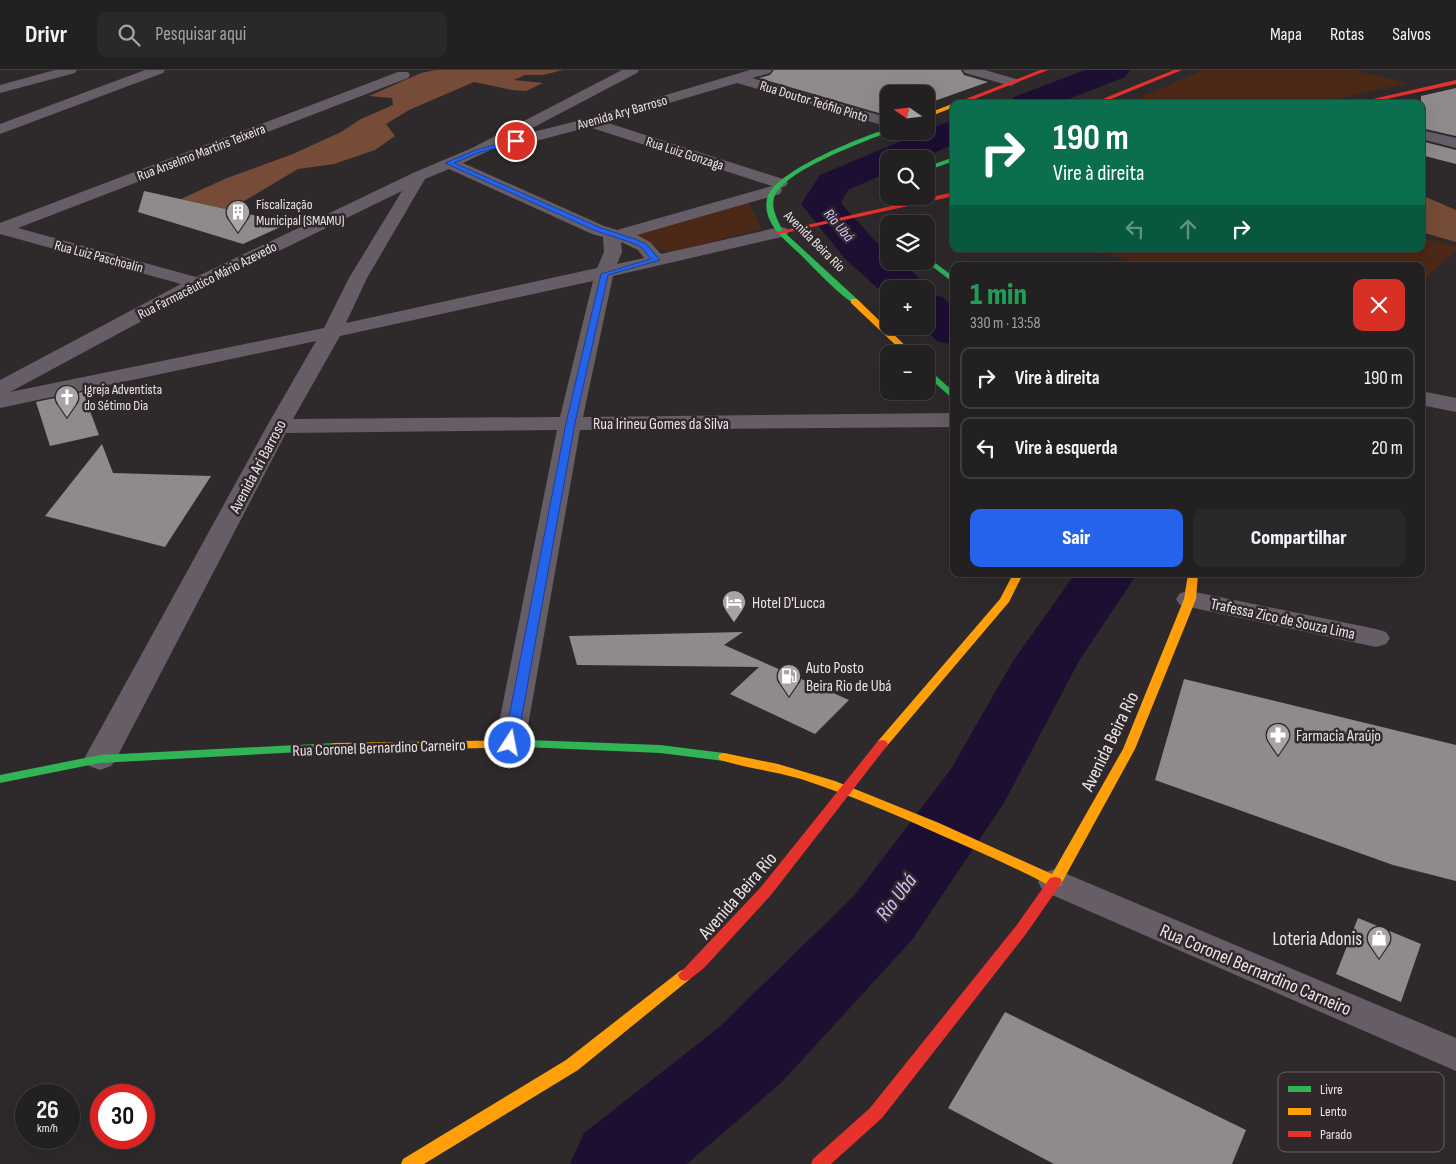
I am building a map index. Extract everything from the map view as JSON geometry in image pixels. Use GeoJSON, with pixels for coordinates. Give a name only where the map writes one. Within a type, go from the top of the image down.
{"type":"FeatureCollection","features":[{"type":"Feature","properties":{"kind":"main road"},"geometry":{"type":"LineString","coordinates":[[965,100],[1045,70]]}},
{"type":"Feature","properties":{"kind":"main road"},"geometry":{"type":"LineString","coordinates":[[1103,100],[1180,70]]}},
{"type":"Feature","properties":{"kind":"main road"},"geometry":{"type":"LineString","coordinates":[[1373,100],[1456,82]]}},
{"type":"Feature","properties":{"kind":"main road"},"geometry":{"type":"LineString","coordinates":[[935,112],[950,106]]}},
{"type":"Feature","properties":{"kind":"main road"},"geometry":{"type":"LineString","coordinates":[[777,187],[806,166],[845,147],[880,133]]}},
{"type":"Feature","properties":{"kind":"main road"},"geometry":{"type":"LineString","coordinates":[[935,165],[950,160]]}},
{"type":"Feature","properties":{"kind":"main road","name":"Avenida Beira Rio"},"geometry":{"type":"LineString","coordinates":[[777,187],[770,203],[771,218],[780,232],[900,345]]}},
{"type":"Feature","properties":{"kind":"main road"},"geometry":{"type":"LineString","coordinates":[[883,205],[884,215],[950,195]]}},
{"type":"Feature","properties":{"kind":"main road"},"geometry":{"type":"LineString","coordinates":[[780,232],[860,215],[880,215]]}},
{"type":"Feature","properties":{"kind":"main road"},"geometry":{"type":"LineString","coordinates":[[935,265],[950,278]]}},
{"type":"Feature","properties":{"kind":"main road"},"geometry":{"type":"LineString","coordinates":[[935,379],[950,393]]}},
{"type":"Feature","properties":{"kind":"main road","name":"Avenida Beira Rio"},"geometry":{"type":"LineString","coordinates":[[409,1164],[572,1065],[699,964],[766,891],[859,771],[1005,600],[1016,577]]}},
{"type":"Feature","properties":{"kind":"main road","name":"Avenida Beira Rio"},"geometry":{"type":"LineString","coordinates":[[820,1164],[876,1113],[1021,930],[1055,882],[1129,749],[1192,587]]}},
{"type":"Feature","properties":{"kind":"main road","name":"Rua Coronel Bernardino Carneiro"},"geometry":{"type":"LineString","coordinates":[[0,779],[100,759],[331,747],[510,743],[660,749],[779,766],[890,808],[1011,860],[1055,882]]}},
{"type":"Feature","properties":{"kind":"street"},"geometry":{"type":"LineString","coordinates":[[0,89],[70,70]]}},
{"type":"Feature","properties":{"kind":"street"},"geometry":{"type":"LineString","coordinates":[[0,130],[158,70]]}},
{"type":"Feature","properties":{"kind":"street","name":"Rua Farmacêutico Mário Azevedo"},"geometry":{"type":"LineString","coordinates":[[0,389],[198,283],[418,176],[478,151],[632,70]]}},
{"type":"Feature","properties":{"kind":"street","name":"Rua Doutor Teófilo Pinto"},"geometry":{"type":"LineString","coordinates":[[710,70],[880,120]]}},
{"type":"Feature","properties":{"kind":"street","name":"Avenida Ary Barroso"},"geometry":{"type":"LineString","coordinates":[[478,151],[590,122],[765,70]]}},
{"type":"Feature","properties":{"kind":"street"},"geometry":{"type":"LineString","coordinates":[[970,70],[1012,82]]}},
{"type":"Feature","properties":{"kind":"street","name":"Rua Anselmo Martins Teixeira"},"geometry":{"type":"LineString","coordinates":[[0,229],[403,76]]}},
{"type":"Feature","properties":{"kind":"street","name":"Rua Luiz Gonzaga"},"geometry":{"type":"LineString","coordinates":[[590,122],[777,187]]}},
{"type":"Feature","properties":{"kind":"street"},"geometry":{"type":"LineString","coordinates":[[1425,135],[1456,143]]}},
{"type":"Feature","properties":{"kind":"street"},"geometry":{"type":"LineString","coordinates":[[448,163],[610,234],[644,246],[656,260]]}},
{"type":"Feature","properties":{"kind":"street","name":"Avenida Ari Barroso"},"geometry":{"type":"LineString","coordinates":[[100,759],[278,426],[331,334],[363,269],[418,176]]}},
{"type":"Feature","properties":{"kind":"street"},"geometry":{"type":"LineString","coordinates":[[610,234],[777,187]]}},
{"type":"Feature","properties":{"kind":"street","name":"Rua Luiz Paschoalin"},"geometry":{"type":"LineString","coordinates":[[0,229],[198,283]]}},
{"type":"Feature","properties":{"kind":"street"},"geometry":{"type":"LineString","coordinates":[[0,401],[331,334],[604,274],[656,260],[780,232]]}},
{"type":"Feature","properties":{"kind":"street"},"geometry":{"type":"LineString","coordinates":[[510,743],[570,423],[604,274],[613,252],[610,234]]}},
{"type":"Feature","properties":{"kind":"street"},"geometry":{"type":"LineString","coordinates":[[1425,399],[1456,405]]}},
{"type":"Feature","properties":{"kind":"street","name":"Rua Irineu Gomes da Silva"},"geometry":{"type":"LineString","coordinates":[[278,426],[950,420]]}},
{"type":"Feature","properties":{"kind":"street","name":"Trafessa Zico de Souza Lima"},"geometry":{"type":"LineString","coordinates":[[1192,587],[1376,638]]}},
{"type":"Feature","properties":{"kind":"street","name":"Rua Coronel Bernardino Carneiro"},"geometry":{"type":"LineString","coordinates":[[1055,882],[1456,1055]]}},
{"type":"Feature","properties":{"kind":"shaded area"},"geometry":{"type":"Polygon","coordinates":[[[436,70],[563,70],[543,75],[525,75],[514,80],[543,83],[526,91],[474,82],[409,110],[386,124],[395,136],[375,150],[334,164],[298,169],[229,210],[181,199],[227,178],[293,154],[341,132],[361,119],[393,105],[392,98],[369,96],[421,73],[436,70]]]}},
{"type":"Feature","properties":{"kind":"shaded area"},"geometry":{"type":"Polygon","coordinates":[[[1204,70],[1352,70],[1407,83],[1333,100],[1134,100],[1204,70]]]}},
{"type":"Feature","properties":{"kind":"shaded area"},"geometry":{"type":"Polygon","coordinates":[[[1425,197],[1456,210],[1456,242],[1425,233],[1425,197]]]}},
{"type":"Feature","properties":{"kind":"shaded area"},"geometry":{"type":"Polygon","coordinates":[[[747,200],[762,229],[669,253],[631,236],[747,200]]]}},
{"type":"Feature","properties":{"kind":"shaded area"},"geometry":{"type":"Polygon","coordinates":[[[1425,238],[1456,246],[1456,250],[1425,278],[1425,262],[1133,262],[1097,252],[1425,252],[1425,238]]]}},
{"type":"Feature","properties":{"kind":"building"},"geometry":{"type":"Polygon","coordinates":[[[774,70],[961,70],[964,75],[988,82],[935,101],[935,85],[880,85],[880,113],[759,78],[770,75],[774,70]]]}},
{"type":"Feature","properties":{"kind":"building"},"geometry":{"type":"Polygon","coordinates":[[[1456,88],[1456,136],[1425,129],[1425,100],[1421,100],[1421,96],[1456,88]]]}},
{"type":"Feature","properties":{"kind":"building"},"geometry":{"type":"Polygon","coordinates":[[[1425,142],[1456,150],[1456,164],[1425,156],[1425,142]]]}},
{"type":"Feature","properties":{"kind":"building","name":"Fiscalização Municipal (SMAMU)"},"geometry":{"type":"Polygon","coordinates":[[[144,191],[289,223],[243,244],[138,212],[144,191]]]}},
{"type":"Feature","properties":{"kind":"building","name":"Igreja Adventista do Sétimo Dia"},"geometry":{"type":"Polygon","coordinates":[[[83,392],[99,435],[50,446],[36,402],[83,392]]]}},
{"type":"Feature","properties":{"kind":"building"},"geometry":{"type":"Polygon","coordinates":[[[102,444],[113,473],[211,476],[165,547],[45,516],[102,444]]]}},
{"type":"Feature","properties":{"kind":"building"},"geometry":{"type":"Polygon","coordinates":[[[743,632],[724,645],[849,700],[815,734],[730,694],[759,667],[577,665],[569,636],[743,632]]]}},
{"type":"Feature","properties":{"kind":"building","name":"Farmacia Araújo"},"geometry":{"type":"Polygon","coordinates":[[[1184,679],[1456,745],[1456,881],[1393,865],[1155,780],[1184,679]]]}},
{"type":"Feature","properties":{"kind":"building","name":"Loteria Adonis"},"geometry":{"type":"Polygon","coordinates":[[[1358,918],[1421,944],[1401,1002],[1336,974],[1358,918]]]}},
{"type":"Feature","properties":{"kind":"building"},"geometry":{"type":"Polygon","coordinates":[[[1005,1012],[1246,1130],[1232,1164],[1054,1164],[948,1108],[1005,1012]]]}},
{"type":"Feature","properties":{"kind":"waterway","name":"Rio Ubá"},"geometry":{"type":"LineString","coordinates":[[1036,100],[1114,70]]}},
{"type":"Feature","properties":{"kind":"waterway","name":"Rio Ubá"},"geometry":{"type":"LineString","coordinates":[[895,280],[861,251],[821,204],[833,183],[950,133]]}},
{"type":"Feature","properties":{"kind":"waterway","name":"Rio Ubá"},"geometry":{"type":"LineString","coordinates":[[935,315],[950,328]]}},
{"type":"Feature","properties":{"kind":"waterway","name":"Rio Ubá"},"geometry":{"type":"LineString","coordinates":[[618,1164],[749,1056],[883,918],[978,785],[1046,661],[1104,577]]}},
{"type":"Feature","properties":{"kind":"traffic: fast"},"geometry":{"type":"LineString","coordinates":[[854,301],[780,232],[772,217],[770,200],[775,189],[796,172],[828,155],[880,134]]}},
{"type":"Feature","properties":{"kind":"traffic: fast"},"geometry":{"type":"LineString","coordinates":[[935,166],[950,160]]}},
{"type":"Feature","properties":{"kind":"traffic: fast"},"geometry":{"type":"LineString","coordinates":[[935,265],[950,278]]}},
{"type":"Feature","properties":{"kind":"traffic: fast"},"geometry":{"type":"LineString","coordinates":[[935,379],[950,393]]}},
{"type":"Feature","properties":{"kind":"traffic: fast"},"geometry":{"type":"LineString","coordinates":[[528,744],[660,749],[724,757]]}},
{"type":"Feature","properties":{"kind":"traffic: fast"},"geometry":{"type":"LineString","coordinates":[[0,779],[100,759],[335,747]]}},
{"type":"Feature","properties":{"kind":"traffic: slow"},"geometry":{"type":"LineString","coordinates":[[935,112],[950,107]]}},
{"type":"Feature","properties":{"kind":"traffic: slow"},"geometry":{"type":"LineString","coordinates":[[854,301],[900,345]]}},
{"type":"Feature","properties":{"kind":"traffic: slow"},"geometry":{"type":"LineString","coordinates":[[882,744],[1005,600],[1016,577]]}},
{"type":"Feature","properties":{"kind":"traffic: slow"},"geometry":{"type":"LineString","coordinates":[[1055,882],[1129,749],[1190,599],[1193,577]]}},
{"type":"Feature","properties":{"kind":"traffic: slow"},"geometry":{"type":"LineString","coordinates":[[335,747],[528,744]]}},
{"type":"Feature","properties":{"kind":"traffic: slow"},"geometry":{"type":"LineString","coordinates":[[724,757],[778,768],[831,784],[934,826],[1055,882]]}},
{"type":"Feature","properties":{"kind":"traffic: slow"},"geometry":{"type":"LineString","coordinates":[[409,1164],[572,1065],[685,975]]}},
{"type":"Feature","properties":{"kind":"traffic: jam"},"geometry":{"type":"LineString","coordinates":[[966,100],[1045,70]]}},
{"type":"Feature","properties":{"kind":"traffic: jam"},"geometry":{"type":"LineString","coordinates":[[1103,100],[1179,70]]}},
{"type":"Feature","properties":{"kind":"traffic: jam"},"geometry":{"type":"LineString","coordinates":[[1373,100],[1456,82]]}},
{"type":"Feature","properties":{"kind":"traffic: jam"},"geometry":{"type":"LineString","coordinates":[[780,232],[950,195]]}},
{"type":"Feature","properties":{"kind":"traffic: jam"},"geometry":{"type":"LineString","coordinates":[[685,975],[699,964],[766,891],[882,744]]}},
{"type":"Feature","properties":{"kind":"traffic: jam"},"geometry":{"type":"LineString","coordinates":[[819,1164],[876,1113],[1021,930],[1055,882]]}},
{"type":"Feature","properties":{"kind":"place","name":"Fiscalização Municipal (SMAMU)"},"geometry":{"type":"Point","coordinates":[238,233]}},
{"type":"Feature","properties":{"kind":"place","name":"Igreja Adventista do Sétimo Dia"},"geometry":{"type":"Point","coordinates":[67,418]}},
{"type":"Feature","properties":{"kind":"place","name":"Hotel D'Lucca"},"geometry":{"type":"Point","coordinates":[734,623]}},
{"type":"Feature","properties":{"kind":"place","name":"Auto Posto Beira Rio de Ubá"},"geometry":{"type":"Point","coordinates":[789,697]}},
{"type":"Feature","properties":{"kind":"place","name":"Farmacia Araújo"},"geometry":{"type":"Point","coordinates":[1278,756]}},
{"type":"Feature","properties":{"kind":"place","name":"Loteria Adonis"},"geometry":{"type":"Point","coordinates":[1379,959]}},
{"type":"Feature","properties":{"kind":"route"},"geometry":{"type":"LineString","coordinates":[[510,743],[570,423],[604,274],[656,260],[652,253],[644,246],[633,240],[598,230],[448,163],[478,151],[516,141]]}}]}
